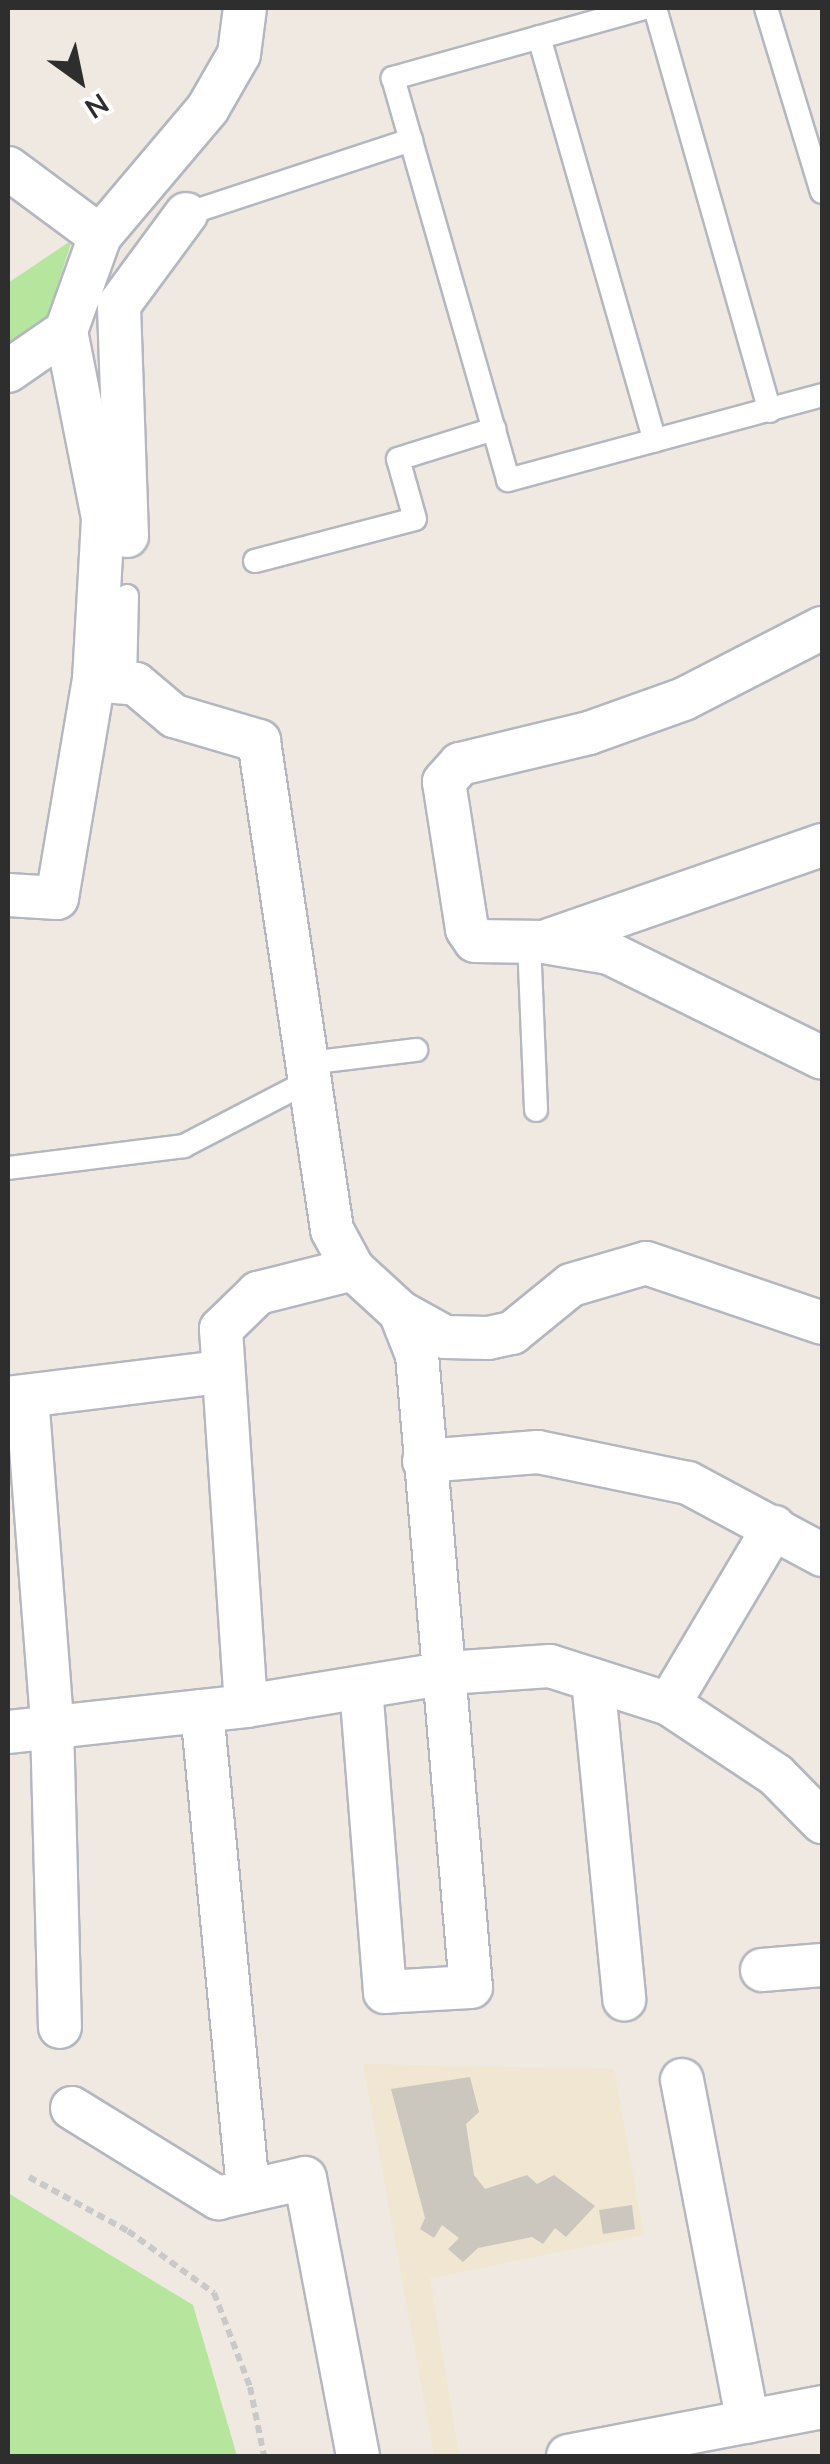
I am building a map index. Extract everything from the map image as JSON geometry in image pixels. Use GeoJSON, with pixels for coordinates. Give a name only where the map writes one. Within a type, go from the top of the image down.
{"type":"FeatureCollection","features":[{"type":"Feature","properties":{"kind":"street"},"geometry":{"type":"LineString","coordinates":[[8,895],[57,898],[110,682],[104,518],[66,330],[100,236],[208,108],[239,54],[245,8]]}},
{"type":"Feature","properties":{"kind":"street"},"geometry":{"type":"LineString","coordinates":[[8,168],[100,236]]}},
{"type":"Feature","properties":{"kind":"street"},"geometry":{"type":"LineString","coordinates":[[127,596],[119,305],[186,214]]}},
{"type":"Feature","properties":{"kind":"street"},"geometry":{"type":"LineString","coordinates":[[8,371],[66,330]]}},
{"type":"Feature","properties":{"kind":"street"},"geometry":{"type":"LineString","coordinates":[[822,628],[684,699],[589,733],[460,764],[444,782],[467,929],[475,940],[536,942],[625,959],[822,1058]]}},
{"type":"Feature","properties":{"kind":"street"},"geometry":{"type":"LineString","coordinates":[[110,682],[136,684],[174,716],[259,741],[332,1230],[353,1269],[400,1312],[445,1336],[500,1336],[571,1285],[646,1264],[822,1323]]}},
{"type":"Feature","properties":{"kind":"street"},"geometry":{"type":"LineString","coordinates":[[536,942],[822,845]]}},
{"type":"Feature","properties":{"kind":"street"},"geometry":{"type":"LineString","coordinates":[[246,1706],[220,1372],[222,1329],[238,1306],[258,1293],[353,1269]]}},
{"type":"Feature","properties":{"kind":"street"},"geometry":{"type":"LineString","coordinates":[[362,1688],[385,1992],[470,1987],[418,1354],[400,1312]]}},
{"type":"Feature","properties":{"kind":"street"},"geometry":{"type":"LineString","coordinates":[[60,2026],[52,1724],[18,1397],[220,1372]]}},
{"type":"Feature","properties":{"kind":"street"},"geometry":{"type":"LineString","coordinates":[[424,1461],[538,1452],[688,1484],[822,1555]]}},
{"type":"Feature","properties":{"kind":"street"},"geometry":{"type":"LineString","coordinates":[[669,1704],[774,1527]]}},
{"type":"Feature","properties":{"kind":"street"},"geometry":{"type":"LineString","coordinates":[[8,1732],[52,1724],[246,1706],[446,1673],[550,1666],[669,1704],[776,1775],[822,1822]]}},
{"type":"Feature","properties":{"kind":"street"},"geometry":{"type":"LineString","coordinates":[[592,1680],[624,1999]]}},
{"type":"Feature","properties":{"kind":"street"},"geometry":{"type":"LineString","coordinates":[[202,1711],[248,2191]]}},
{"type":"Feature","properties":{"kind":"street"},"geometry":{"type":"LineString","coordinates":[[762,1970],[822,1965]]}},
{"type":"Feature","properties":{"kind":"street"},"geometry":{"type":"LineString","coordinates":[[682,2080],[757,2432]]}},
{"type":"Feature","properties":{"kind":"street"},"geometry":{"type":"LineString","coordinates":[[72,2108],[218,2198],[304,2178],[358,2456]]}},
{"type":"Feature","properties":{"kind":"street"},"geometry":{"type":"LineString","coordinates":[[568,2456],[757,2432],[822,2407]]}},
{"type":"Feature","properties":{"kind":"lane"},"geometry":{"type":"LineString","coordinates":[[644,8],[393,78],[508,480],[822,396]]}},
{"type":"Feature","properties":{"kind":"lane"},"geometry":{"type":"LineString","coordinates":[[655,8],[770,411]]}},
{"type":"Feature","properties":{"kind":"lane"},"geometry":{"type":"LineString","coordinates":[[766,8],[822,192]]}},
{"type":"Feature","properties":{"kind":"lane"},"geometry":{"type":"LineString","coordinates":[[539,37],[655,442]]}},
{"type":"Feature","properties":{"kind":"lane"},"geometry":{"type":"LineString","coordinates":[[186,214],[411,140]]}},
{"type":"Feature","properties":{"kind":"lane"},"geometry":{"type":"LineString","coordinates":[[255,561],[415,519],[398,458],[494,429]]}},
{"type":"Feature","properties":{"kind":"lane"},"geometry":{"type":"LineString","coordinates":[[110,682],[127,596]]}},
{"type":"Feature","properties":{"kind":"lane"},"geometry":{"type":"LineString","coordinates":[[536,942],[536,1110]]}},
{"type":"Feature","properties":{"kind":"lane"},"geometry":{"type":"LineString","coordinates":[[8,1168],[184,1146],[308,1072],[416,1050]]}},
{"type":"Feature","properties":{"kind":"path"},"geometry":{"type":"LineString","coordinates":[[30,2177],[128,2231],[214,2292],[250,2387],[264,2456]]}},
{"type":"Feature","properties":{"kind":"shaded area"},"geometry":{"type":"Polygon","coordinates":[[[363,2064],[614,2069],[644,2235],[430,2278],[459,2456],[434,2456],[363,2064]]]}},
{"type":"Feature","properties":{"kind":"green space"},"geometry":{"type":"Polygon","coordinates":[[[72,240],[46,322],[8,349],[8,283],[72,240]]]}},
{"type":"Feature","properties":{"kind":"green space"},"geometry":{"type":"Polygon","coordinates":[[[8,2193],[193,2305],[237,2456],[8,2456],[8,2193]]]}},
{"type":"Feature","properties":{"kind":"building"},"geometry":{"type":"Polygon","coordinates":[[[470,2077],[479,2112],[466,2124],[474,2175],[485,2189],[527,2175],[537,2184],[554,2175],[595,2206],[566,2237],[555,2228],[543,2244],[532,2237],[478,2248],[463,2262],[448,2249],[459,2238],[442,2225],[434,2238],[420,2229],[425,2218],[391,2089],[470,2077]]]}},
{"type":"Feature","properties":{"kind":"building"},"geometry":{"type":"Polygon","coordinates":[[[632,2205],[635,2229],[603,2234],[599,2210],[632,2205]]]}}]}
